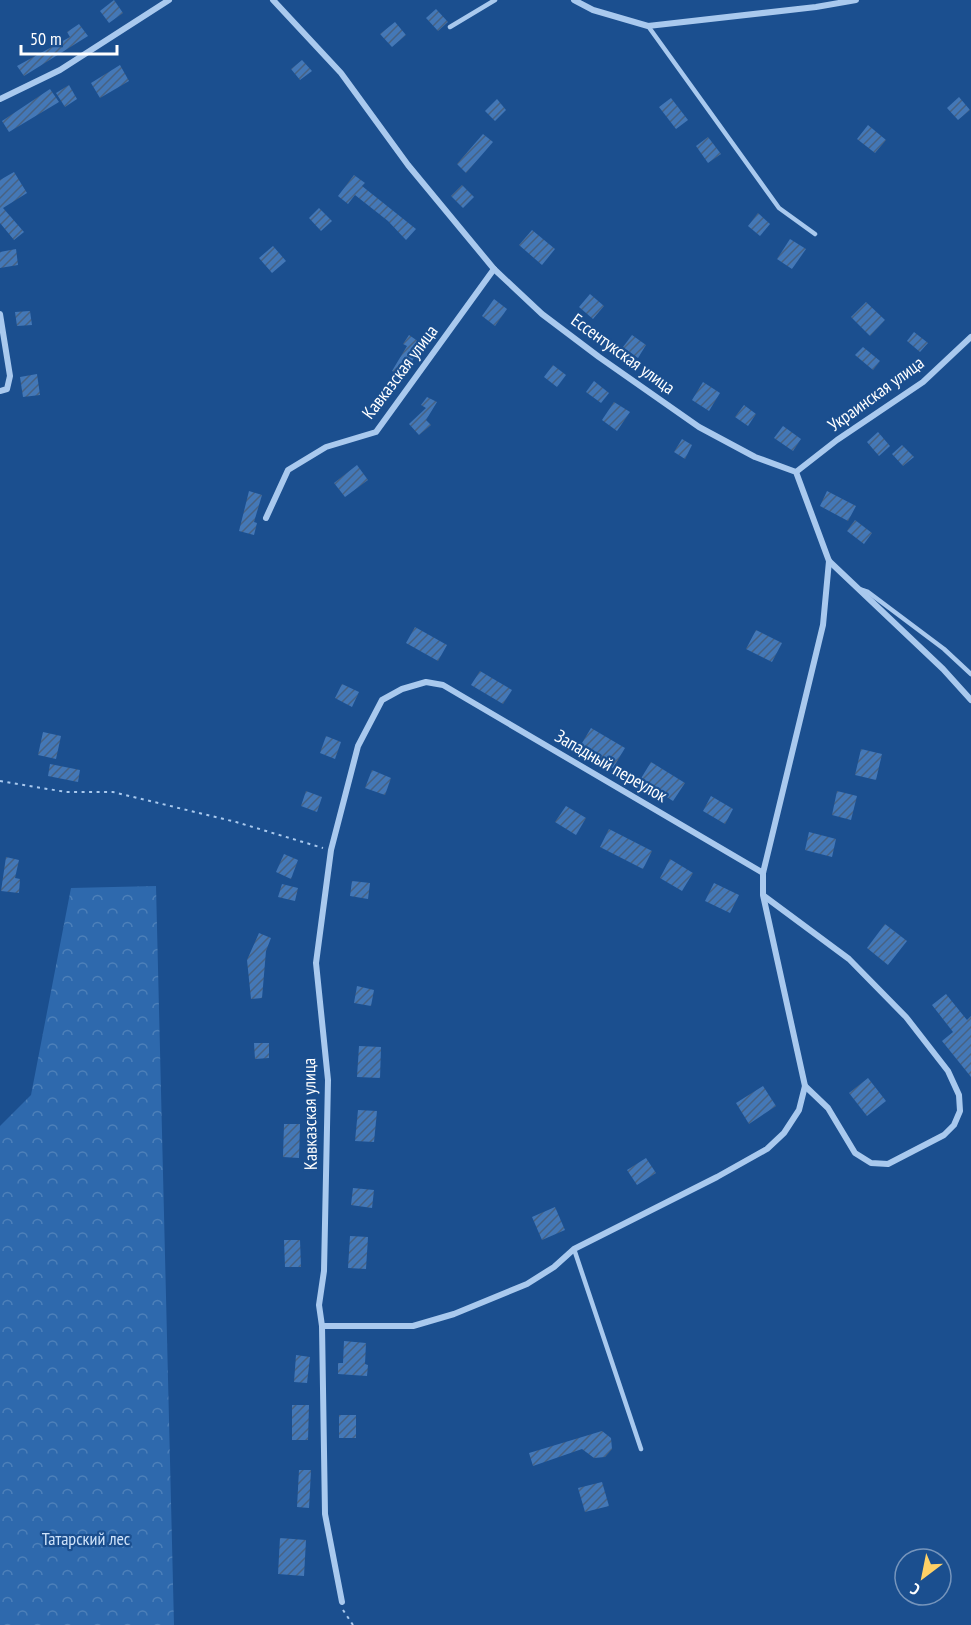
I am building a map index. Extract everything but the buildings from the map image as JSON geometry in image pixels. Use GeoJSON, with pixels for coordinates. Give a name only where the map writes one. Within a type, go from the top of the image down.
{"type":"FeatureCollection","features":[{"type":"Feature","properties":{"kind":"street"},"geometry":{"type":"LineString","coordinates":[[0,99],[60,70],[169,0]]}},
{"type":"Feature","properties":{"kind":"street","name":"Ессентукская улица"},"geometry":{"type":"LineString","coordinates":[[273,0],[341,73],[408,165],[494,269],[542,314],[598,357],[699,427],[755,457],[795,472]]}},
{"type":"Feature","properties":{"kind":"street"},"geometry":{"type":"LineString","coordinates":[[574,0],[593,9],[648,26],[816,7],[856,0]]}},
{"type":"Feature","properties":{"kind":"street","name":"Кавказская улица"},"geometry":{"type":"LineString","coordinates":[[266,518],[288,470],[326,447],[376,432],[494,269]]}},
{"type":"Feature","properties":{"kind":"street"},"geometry":{"type":"LineString","coordinates":[[0,314],[10,376],[7,389],[0,391]]}},
{"type":"Feature","properties":{"kind":"street","name":"Украинская улица"},"geometry":{"type":"LineString","coordinates":[[795,472],[837,440],[923,382],[971,337]]}},
{"type":"Feature","properties":{"kind":"street"},"geometry":{"type":"LineString","coordinates":[[795,472],[829,561],[943,669],[971,700]]}},
{"type":"Feature","properties":{"kind":"street"},"geometry":{"type":"LineString","coordinates":[[322,1326],[413,1326],[454,1314],[527,1284],[554,1267],[574,1249],[717,1177],[767,1149],[784,1133],[799,1110],[805,1086],[763,895],[763,873],[823,625],[829,561]]}},
{"type":"Feature","properties":{"kind":"street","name":"Кавказская улица"},"geometry":{"type":"LineString","coordinates":[[342,1602],[325,1514],[322,1326],[319,1305],[324,1271],[328,1080],[316,963],[331,850],[358,746],[382,700],[402,689],[426,682],[443,686]]}},
{"type":"Feature","properties":{"kind":"street","name":"Западный переулок"},"geometry":{"type":"LineString","coordinates":[[443,686],[763,873]]}},
{"type":"Feature","properties":{"kind":"street"},"geometry":{"type":"LineString","coordinates":[[763,895],[849,959],[906,1017],[948,1071],[959,1095],[960,1111],[954,1125],[944,1135],[888,1164],[871,1163],[855,1153],[828,1108],[805,1086]]}},
{"type":"Feature","properties":{"kind":"lane"},"geometry":{"type":"LineString","coordinates":[[450,27],[495,0]]}},
{"type":"Feature","properties":{"kind":"lane"},"geometry":{"type":"LineString","coordinates":[[648,26],[779,208],[815,234]]}},
{"type":"Feature","properties":{"kind":"lane"},"geometry":{"type":"LineString","coordinates":[[856,587],[868,592],[944,649],[971,674]]}},
{"type":"Feature","properties":{"kind":"lane"},"geometry":{"type":"LineString","coordinates":[[574,1249],[641,1449]]}},
{"type":"Feature","properties":{"kind":"path"},"geometry":{"type":"LineString","coordinates":[[0,781],[66,792],[113,792],[236,822],[331,850]]}},
{"type":"Feature","properties":{"kind":"path"},"geometry":{"type":"LineString","coordinates":[[342,1602],[353,1625]]}},
{"type":"Feature","properties":{"kind":"green space","name":"Татарский лес"},"geometry":{"type":"Polygon","coordinates":[[[156,886],[174,1625],[0,1625],[0,1126],[31,1095],[71,888],[156,886]]]}}]}
